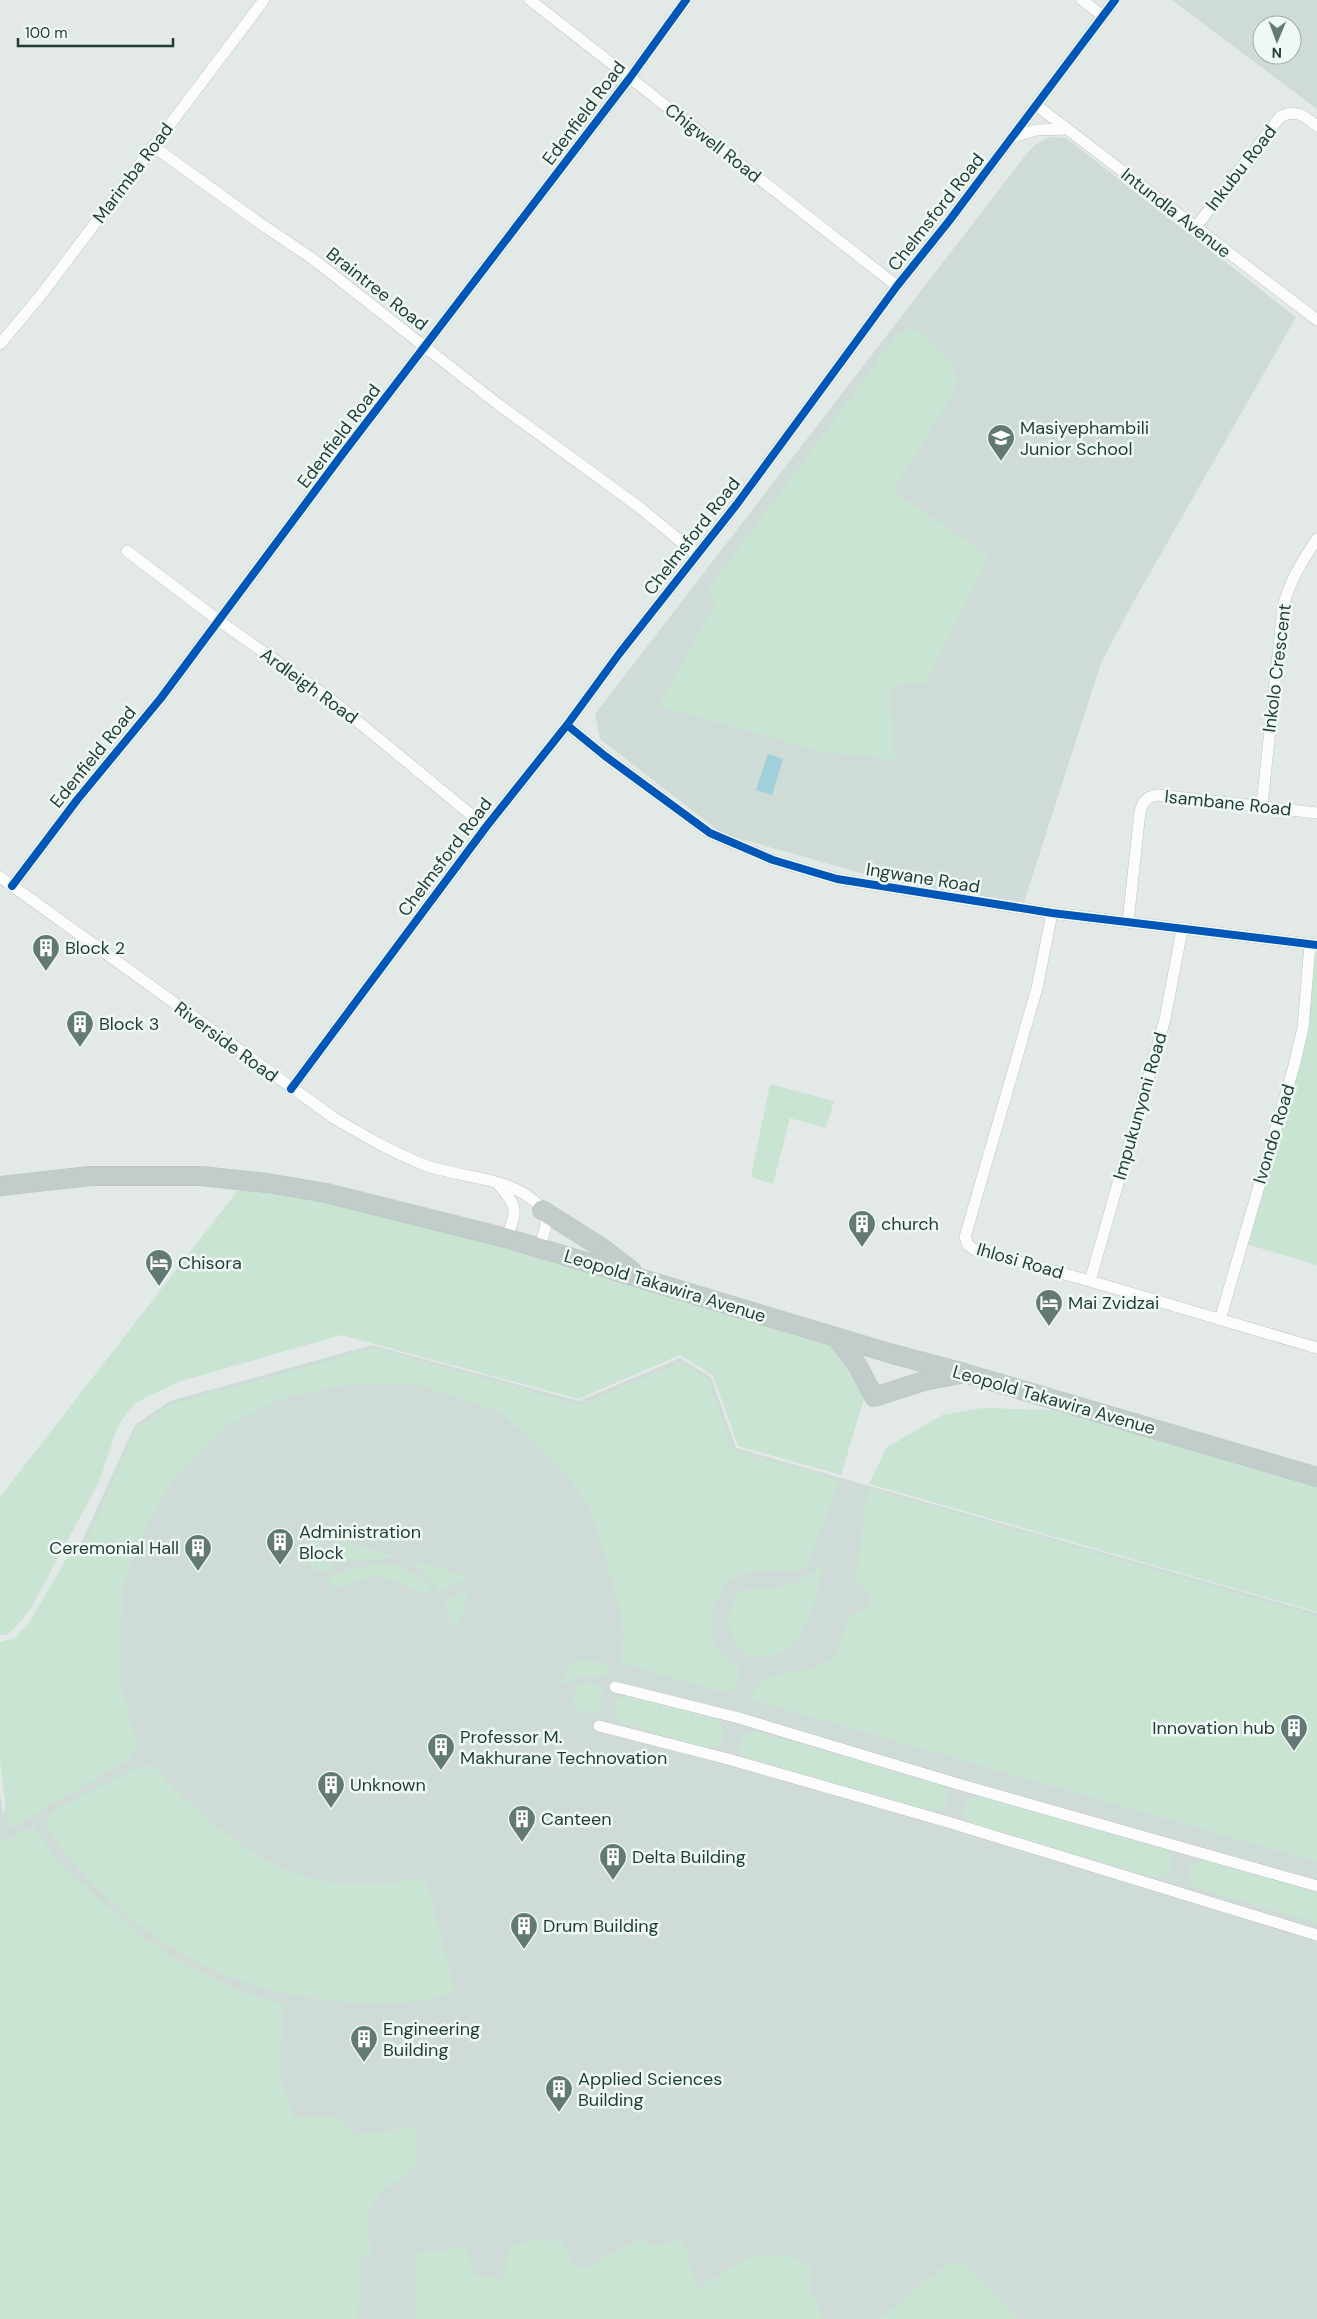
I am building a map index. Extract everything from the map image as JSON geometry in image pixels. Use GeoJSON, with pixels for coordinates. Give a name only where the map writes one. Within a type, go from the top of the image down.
{"type":"FeatureCollection","features":[{"type":"Feature","properties":{"kind":"highway","name":"Leopold Takawira Avenue"},"geometry":{"type":"LineString","coordinates":[[0,1186],[90,1176],[201,1176],[326,1193],[506,1238],[836,1337],[1317,1477]]}},
{"type":"Feature","properties":{"kind":"highway"},"geometry":{"type":"LineString","coordinates":[[542,1210],[602,1248],[638,1277]]}},
{"type":"Feature","properties":{"kind":"highway"},"geometry":{"type":"LineString","coordinates":[[836,1337],[866,1379],[874,1398],[924,1382],[964,1373]]}},
{"type":"Feature","properties":{"kind":"street","name":"Marimba Road"},"geometry":{"type":"LineString","coordinates":[[0,344],[41,295],[264,0]]}},
{"type":"Feature","properties":{"kind":"street","name":"Chigwell Road"},"geometry":{"type":"LineString","coordinates":[[530,0],[897,286]]}},
{"type":"Feature","properties":{"kind":"street","name":"Edenfield Road"},"geometry":{"type":"LineString","coordinates":[[12,886],[77,800],[161,698],[218,620],[629,79],[686,0]]}},
{"type":"Feature","properties":{"kind":"street"},"geometry":{"type":"LineString","coordinates":[[1082,0],[1102,16]]}},
{"type":"Feature","properties":{"kind":"street","name":"Chelmsford Road"},"geometry":{"type":"LineString","coordinates":[[291,1089],[486,827],[567,725],[696,554],[737,504],[897,286],[1013,138],[1115,0]]}},
{"type":"Feature","properties":{"kind":"street","name":"Intundla Avenue"},"geometry":{"type":"LineString","coordinates":[[1036,105],[1317,320]]}},
{"type":"Feature","properties":{"kind":"street","name":"Inkubu Road"},"geometry":{"type":"LineString","coordinates":[[1195,228],[1280,118],[1287,113],[1296,112],[1317,126]]}},
{"type":"Feature","properties":{"kind":"street"},"geometry":{"type":"LineString","coordinates":[[1013,138],[1036,130],[1067,129]]}},
{"type":"Feature","properties":{"kind":"street","name":"Braintree Road"},"geometry":{"type":"LineString","coordinates":[[153,146],[258,222],[300,249],[499,404],[639,507],[696,554]]}},
{"type":"Feature","properties":{"kind":"street","name":"Inkolo Crescent"},"geometry":{"type":"LineString","coordinates":[[1262,805],[1283,608],[1288,588],[1301,562],[1317,539]]}},
{"type":"Feature","properties":{"kind":"street","name":"Ardleigh Road"},"geometry":{"type":"LineString","coordinates":[[127,551],[218,620],[333,701],[486,827]]}},
{"type":"Feature","properties":{"kind":"street","name":"Ingwane Road"},"geometry":{"type":"LineString","coordinates":[[567,725],[696,824],[729,842],[773,860],[837,879],[871,886],[1052,913],[1313,945]]}},
{"type":"Feature","properties":{"kind":"street","name":"Isambane Road"},"geometry":{"type":"LineString","coordinates":[[1128,922],[1140,812],[1145,799],[1158,795],[1262,805],[1317,813]]}},
{"type":"Feature","properties":{"kind":"street","name":"Riverside Road"},"geometry":{"type":"LineString","coordinates":[[0,877],[291,1089],[342,1123],[405,1156],[461,1176],[497,1183],[522,1194],[542,1210]]}},
{"type":"Feature","properties":{"kind":"street","name":"Ihlosi Road"},"geometry":{"type":"LineString","coordinates":[[1052,913],[1037,988],[965,1237],[971,1248],[1090,1280],[1317,1348]]}},
{"type":"Feature","properties":{"kind":"street","name":"Impukunyoni Road"},"geometry":{"type":"LineString","coordinates":[[1090,1280],[1165,1019],[1182,930]]}},
{"type":"Feature","properties":{"kind":"street","name":"Ivondo Road"},"geometry":{"type":"LineString","coordinates":[[1220,1320],[1301,1037],[1313,945]]}},
{"type":"Feature","properties":{"kind":"street"},"geometry":{"type":"LineString","coordinates":[[497,1183],[512,1200],[514,1210],[513,1222],[506,1238]]}},
{"type":"Feature","properties":{"kind":"street"},"geometry":{"type":"LineString","coordinates":[[539,1248],[546,1219],[542,1210]]}},
{"type":"Feature","properties":{"kind":"street"},"geometry":{"type":"LineString","coordinates":[[615,1687],[738,1718],[958,1784],[1317,1886]]}},
{"type":"Feature","properties":{"kind":"street"},"geometry":{"type":"LineString","coordinates":[[600,1726],[728,1759],[948,1822],[1317,1935]]}},
{"type":"Feature","properties":{"kind":"shaded area"},"geometry":{"type":"Polygon","coordinates":[[[1172,0],[1317,0],[1317,109],[1258,65],[1302,65],[1302,15],[1252,15],[1252,60],[1172,0]]]}},
{"type":"Feature","properties":{"kind":"shaded area","name":"Masiyephambili Junior School"},"geometry":{"type":"Polygon","coordinates":[[[1050,137],[1066,138],[1296,317],[1130,608],[1101,663],[1024,902],[896,883],[723,834],[600,739],[595,714],[1028,152],[1036,144],[1050,137]]]}},
{"type":"Feature","properties":{"kind":"shaded area"},"geometry":{"type":"Polygon","coordinates":[[[372,1345],[579,1401],[680,1358],[711,1377],[736,1448],[1317,1613],[1317,2319],[47,2319],[0,2259],[0,1793],[3,1816],[57,1596],[135,1425],[170,1401],[372,1345]]]}},
{"type":"Feature","properties":{"kind":"green space"},"geometry":{"type":"Polygon","coordinates":[[[906,328],[919,331],[954,364],[957,378],[955,391],[893,491],[989,556],[925,684],[892,685],[893,750],[898,760],[819,751],[658,706],[715,604],[708,590],[897,335],[906,328]]]}},
{"type":"Feature","properties":{"kind":"green space"},"geometry":{"type":"Polygon","coordinates":[[[1317,952],[1317,1265],[1246,1244],[1297,1067],[1311,960],[1317,952]]]}},
{"type":"Feature","properties":{"kind":"green space"},"geometry":{"type":"Polygon","coordinates":[[[770,1084],[834,1101],[826,1128],[790,1118],[773,1184],[751,1177],[770,1084]]]}},
{"type":"Feature","properties":{"kind":"green space"},"geometry":{"type":"Polygon","coordinates":[[[239,1189],[321,1200],[481,1240],[823,1340],[841,1350],[865,1388],[863,1402],[841,1475],[738,1446],[713,1376],[680,1355],[578,1399],[341,1335],[178,1382],[137,1402],[118,1426],[99,1482],[30,1610],[14,1629],[6,1635],[0,1635],[0,1497],[239,1189]]]}},
{"type":"Feature","properties":{"kind":"green space"},"geometry":{"type":"Polygon","coordinates":[[[374,1348],[580,1405],[680,1363],[708,1379],[733,1450],[839,1480],[809,1562],[794,1571],[765,1570],[750,1572],[730,1582],[724,1587],[718,1597],[712,1616],[712,1632],[719,1651],[727,1660],[740,1669],[740,1678],[737,1685],[731,1690],[723,1692],[621,1663],[623,1636],[619,1606],[588,1503],[555,1461],[499,1412],[417,1384],[344,1385],[286,1397],[229,1425],[198,1452],[170,1485],[143,1534],[125,1577],[121,1620],[120,1682],[136,1742],[136,1749],[130,1759],[8,1830],[0,1761],[0,1642],[15,1638],[30,1621],[68,1556],[87,1540],[137,1427],[172,1404],[374,1348]]]}},
{"type":"Feature","properties":{"kind":"green space"},"geometry":{"type":"Polygon","coordinates":[[[983,1408],[1050,1410],[1137,1430],[1317,1483],[1317,1612],[869,1484],[886,1448],[942,1415],[983,1408]]]}},
{"type":"Feature","properties":{"kind":"green space"},"geometry":{"type":"Polygon","coordinates":[[[868,1488],[1317,1616],[1317,1862],[752,1700],[755,1688],[762,1681],[772,1676],[822,1665],[831,1658],[839,1645],[847,1619],[862,1610],[865,1611],[871,1596],[868,1596],[856,1579],[868,1488]]]}},
{"type":"Feature","properties":{"kind":"green space"},"geometry":{"type":"Polygon","coordinates":[[[314,1536],[319,1536],[329,1561],[334,1565],[329,1572],[316,1570],[307,1562],[314,1536]]]}},
{"type":"Feature","properties":{"kind":"green space"},"geometry":{"type":"Polygon","coordinates":[[[329,1537],[397,1557],[343,1563],[332,1548],[329,1537]]]}},
{"type":"Feature","properties":{"kind":"green space"},"geometry":{"type":"Polygon","coordinates":[[[404,1558],[469,1577],[440,1591],[421,1570],[404,1558]]]}},
{"type":"Feature","properties":{"kind":"green space"},"geometry":{"type":"Polygon","coordinates":[[[386,1564],[409,1570],[422,1579],[432,1592],[421,1592],[392,1579],[377,1576],[362,1579],[332,1590],[329,1582],[330,1577],[349,1569],[386,1564]]]}},
{"type":"Feature","properties":{"kind":"green space"},"geometry":{"type":"Polygon","coordinates":[[[824,1564],[809,1617],[801,1633],[787,1649],[772,1656],[757,1657],[744,1652],[734,1642],[729,1628],[730,1612],[739,1593],[755,1588],[788,1586],[824,1564]]]}},
{"type":"Feature","properties":{"kind":"green space"},"geometry":{"type":"Polygon","coordinates":[[[471,1586],[459,1623],[450,1622],[449,1609],[444,1601],[471,1586]]]}},
{"type":"Feature","properties":{"kind":"green space"},"geometry":{"type":"Polygon","coordinates":[[[588,1659],[610,1667],[609,1672],[604,1677],[576,1678],[564,1685],[561,1683],[570,1665],[588,1659]]]}},
{"type":"Feature","properties":{"kind":"green space"},"geometry":{"type":"Polygon","coordinates":[[[592,1683],[602,1686],[604,1690],[597,1713],[578,1710],[572,1701],[574,1692],[580,1684],[592,1683]]]}},
{"type":"Feature","properties":{"kind":"green space"},"geometry":{"type":"Polygon","coordinates":[[[632,1694],[716,1719],[725,1732],[723,1741],[707,1748],[623,1724],[614,1716],[615,1707],[620,1699],[632,1694]]]}},
{"type":"Feature","properties":{"kind":"green space"},"geometry":{"type":"Polygon","coordinates":[[[755,1731],[943,1785],[948,1795],[946,1806],[932,1812],[743,1758],[739,1749],[742,1735],[755,1731]]]}},
{"type":"Feature","properties":{"kind":"green space"},"geometry":{"type":"Polygon","coordinates":[[[144,1764],[154,1769],[183,1798],[230,1836],[247,1848],[282,1867],[334,1883],[400,1881],[423,1878],[428,1886],[455,1991],[433,1998],[407,2002],[377,2003],[346,2002],[286,1994],[238,1980],[213,1970],[176,1950],[142,1927],[106,1898],[85,1876],[49,1833],[47,1823],[53,1811],[144,1764]]]}},
{"type":"Feature","properties":{"kind":"green space"},"geometry":{"type":"Polygon","coordinates":[[[979,1796],[1167,1850],[1172,1860],[1170,1871],[1156,1878],[967,1823],[963,1814],[966,1800],[979,1796]]]}},
{"type":"Feature","properties":{"kind":"green space"},"geometry":{"type":"Polygon","coordinates":[[[33,1826],[58,1861],[133,1930],[182,1963],[237,1990],[285,2005],[278,2074],[294,2117],[339,2117],[356,2135],[415,2127],[416,2166],[380,2195],[370,2209],[367,2218],[367,2232],[372,2257],[361,2257],[358,2319],[0,2319],[0,1844],[33,1826]]]}},
{"type":"Feature","properties":{"kind":"green space"},"geometry":{"type":"Polygon","coordinates":[[[1205,1860],[1317,1892],[1317,1923],[1193,1887],[1189,1879],[1192,1864],[1205,1860]]]}},
{"type":"Feature","properties":{"kind":"green space"},"geometry":{"type":"Polygon","coordinates":[[[638,2238],[653,2247],[683,2239],[697,2289],[747,2258],[787,2254],[813,2269],[811,2292],[823,2319],[415,2319],[417,2252],[467,2248],[475,2276],[504,2279],[509,2245],[538,2240],[563,2242],[574,2267],[586,2268],[638,2238]]]}},
{"type":"Feature","properties":{"kind":"green space"},"geometry":{"type":"Polygon","coordinates":[[[961,2260],[1017,2319],[879,2319],[939,2270],[961,2260]]]}},
{"type":"Feature","properties":{"kind":"water"},"geometry":{"type":"Polygon","coordinates":[[[768,754],[783,759],[772,795],[756,790],[768,754]]]}},
{"type":"Feature","properties":{"kind":"cycle path"},"geometry":{"type":"LineString","coordinates":[[12,886],[77,800],[161,698],[344,452],[629,79],[686,0]]}},
{"type":"Feature","properties":{"kind":"cycle path"},"geometry":{"type":"LineString","coordinates":[[291,1089],[486,827],[737,504],[897,286],[949,221],[1115,0]]}},
{"type":"Feature","properties":{"kind":"cycle path"},"geometry":{"type":"LineString","coordinates":[[567,725],[605,756],[710,833],[773,860],[837,879],[1052,913],[1317,945]]}},
{"type":"Feature","properties":{"kind":"place","name":"Masiyephambili Junior School"},"geometry":{"type":"Point","coordinates":[1001,462]}},
{"type":"Feature","properties":{"kind":"place","name":"Block 2"},"geometry":{"type":"Point","coordinates":[46,972]}},
{"type":"Feature","properties":{"kind":"place","name":"Block 3"},"geometry":{"type":"Point","coordinates":[80,1048]}},
{"type":"Feature","properties":{"kind":"place","name":"church"},"geometry":{"type":"Point","coordinates":[862,1248]}},
{"type":"Feature","properties":{"kind":"place","name":"Chisora"},"geometry":{"type":"Point","coordinates":[159,1287]}},
{"type":"Feature","properties":{"kind":"place","name":"Mai Zvidzai"},"geometry":{"type":"Point","coordinates":[1049,1327]}},
{"type":"Feature","properties":{"kind":"place","name":"Administration Block"},"geometry":{"type":"Point","coordinates":[280,1566]}},
{"type":"Feature","properties":{"kind":"place","name":"Ceremonial Hall"},"geometry":{"type":"Point","coordinates":[198,1572]}},
{"type":"Feature","properties":{"kind":"place","name":"Innovation hub"},"geometry":{"type":"Point","coordinates":[1294,1752]}},
{"type":"Feature","properties":{"kind":"place","name":"Professor M. Makhurane Technovation"},"geometry":{"type":"Point","coordinates":[441,1771]}},
{"type":"Feature","properties":{"kind":"place","name":"Unknown"},"geometry":{"type":"Point","coordinates":[331,1809]}},
{"type":"Feature","properties":{"kind":"place","name":"Canteen"},"geometry":{"type":"Point","coordinates":[522,1843]}},
{"type":"Feature","properties":{"kind":"place","name":"Delta Building"},"geometry":{"type":"Point","coordinates":[613,1881]}},
{"type":"Feature","properties":{"kind":"place","name":"Drum Building"},"geometry":{"type":"Point","coordinates":[524,1950]}},
{"type":"Feature","properties":{"kind":"place","name":"Engineering Building"},"geometry":{"type":"Point","coordinates":[364,2063]}},
{"type":"Feature","properties":{"kind":"place","name":"Applied Sciences Building"},"geometry":{"type":"Point","coordinates":[559,2113]}}]}
